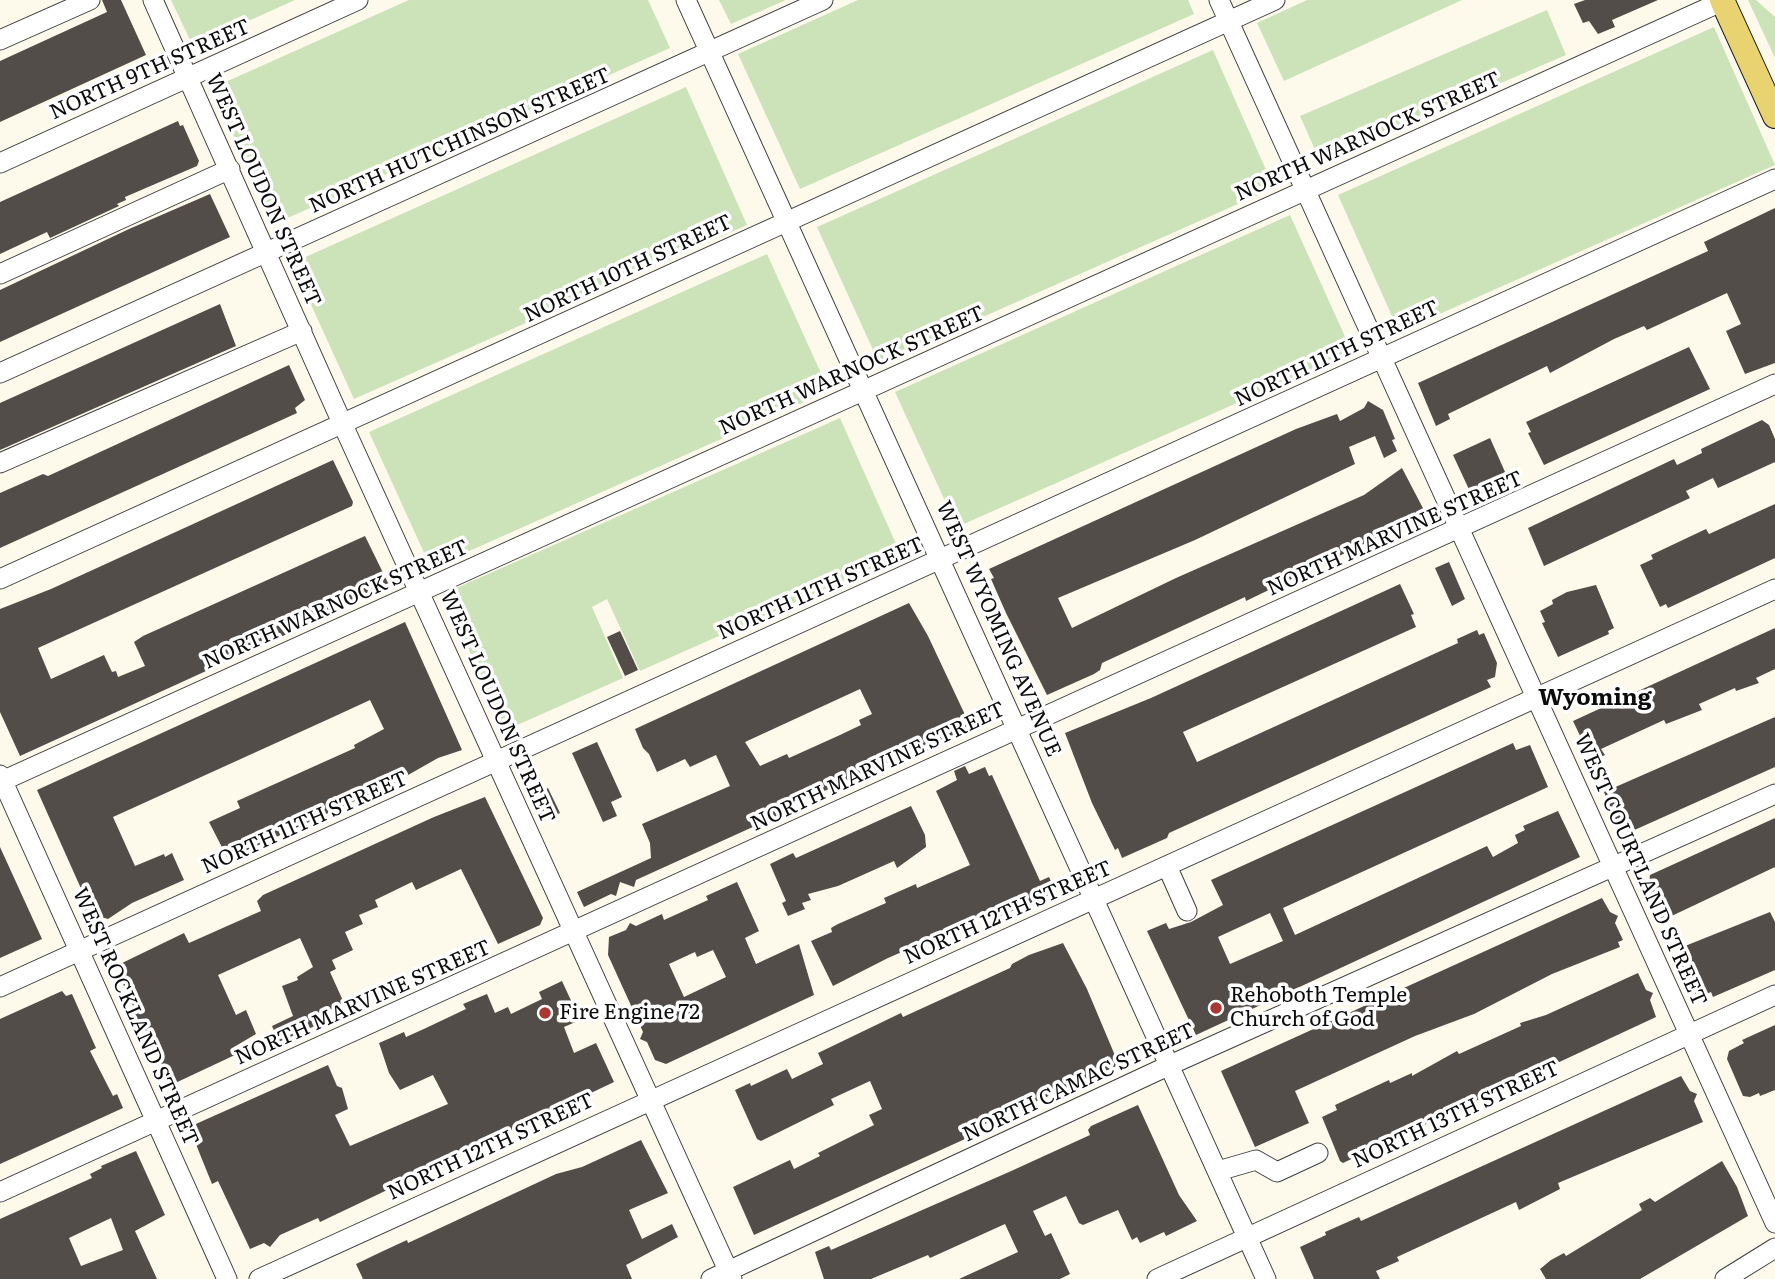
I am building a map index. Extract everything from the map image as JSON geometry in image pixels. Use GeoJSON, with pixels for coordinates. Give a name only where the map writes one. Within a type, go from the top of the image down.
{"type":"FeatureCollection","features":[{"type":"Feature","properties":{"kind":"main road"},"geometry":{"type":"LineString","coordinates":[[1722,1],[1775,116]]}},
{"type":"Feature","properties":{"kind":"street"},"geometry":{"type":"LineString","coordinates":[[0,40],[90,0]]}},
{"type":"Feature","properties":{"kind":"street","name":"WEST LOUDON STREET"},"geometry":{"type":"LineString","coordinates":[[153,0],[268,252],[342,425],[651,1099],[724,1277]]}},
{"type":"Feature","properties":{"kind":"street","name":"NORTH 9TH STREET"},"geometry":{"type":"LineString","coordinates":[[0,163],[358,0]]}},
{"type":"Feature","properties":{"kind":"street","name":"WEST WYOMING AVENUE"},"geometry":{"type":"LineString","coordinates":[[686,0],[866,390],[1266,1279]]}},
{"type":"Feature","properties":{"kind":"street","name":"NORTH HUTCHINSON STREET"},"geometry":{"type":"LineString","coordinates":[[0,373],[823,0]]}},
{"type":"Feature","properties":{"kind":"street","name":"WEST COURTLAND STREET"},"geometry":{"type":"LineString","coordinates":[[1219,0],[1775,1223]]}},
{"type":"Feature","properties":{"kind":"street","name":"NORTH 10TH STREET"},"geometry":{"type":"LineString","coordinates":[[0,579],[1275,0]]}},
{"type":"Feature","properties":{"kind":"street","name":"NORTH WARNOCK STREET"},"geometry":{"type":"LineString","coordinates":[[1,779],[420,592],[1722,1]]}},
{"type":"Feature","properties":{"kind":"street"},"geometry":{"type":"LineString","coordinates":[[0,274],[230,169]]}},
{"type":"Feature","properties":{"kind":"street","name":"NORTH 11TH STREET"},"geometry":{"type":"LineString","coordinates":[[0,987],[1775,179]]}},
{"type":"Feature","properties":{"kind":"street"},"geometry":{"type":"LineString","coordinates":[[0,463],[302,331]]}},
{"type":"Feature","properties":{"kind":"street","name":"NORTH MARVINE STREET"},"geometry":{"type":"LineString","coordinates":[[0,1192],[1018,728],[1460,530],[1775,384]]}},
{"type":"Feature","properties":{"kind":"street","name":"NORTH 12TH STREET"},"geometry":{"type":"LineString","coordinates":[[259,1279],[1775,589]]}},
{"type":"Feature","properties":{"kind":"street","name":"WEST ROCKLAND STREET"},"geometry":{"type":"LineString","coordinates":[[1,779],[81,950],[227,1279]]}},
{"type":"Feature","properties":{"kind":"street","name":"NORTH CAMAC STREET"},"geometry":{"type":"LineString","coordinates":[[724,1277],[1170,1065],[1775,794]]}},
{"type":"Feature","properties":{"kind":"street"},"geometry":{"type":"LineString","coordinates":[[1167,866],[1186,911]]}},
{"type":"Feature","properties":{"kind":"street","name":"NORTH 13TH STREET"},"geometry":{"type":"LineString","coordinates":[[1157,1279],[1775,995]]}},
{"type":"Feature","properties":{"kind":"street"},"geometry":{"type":"LineString","coordinates":[[1218,1171],[1256,1160],[1277,1172],[1318,1153]]}},
{"type":"Feature","properties":{"kind":"street"},"geometry":{"type":"LineString","coordinates":[[1725,1279],[1775,1248]]}},
{"type":"Feature","properties":{"kind":"green space"},"geometry":{"type":"Polygon","coordinates":[[[171,0],[295,0],[193,46],[171,0]]]}},
{"type":"Feature","properties":{"kind":"green space"},"geometry":{"type":"Polygon","coordinates":[[[409,0],[648,0],[670,48],[274,224],[212,88],[409,0]]]}},
{"type":"Feature","properties":{"kind":"green space"},"geometry":{"type":"Polygon","coordinates":[[[719,0],[786,0],[731,24],[719,0]]]}},
{"type":"Feature","properties":{"kind":"green space"},"geometry":{"type":"Polygon","coordinates":[[[858,0],[1188,0],[1194,14],[800,189],[738,54],[858,0]]]}},
{"type":"Feature","properties":{"kind":"green space"},"geometry":{"type":"Polygon","coordinates":[[[1307,0],[1462,0],[1284,81],[1257,23],[1307,0]]]}},
{"type":"Feature","properties":{"kind":"green space"},"geometry":{"type":"Polygon","coordinates":[[[1748,0],[1756,0],[1775,17],[1775,58],[1748,0]]]}},
{"type":"Feature","properties":{"kind":"green space"},"geometry":{"type":"Polygon","coordinates":[[[1547,10],[1566,55],[1320,161],[1300,116],[1547,10]]]}},
{"type":"Feature","properties":{"kind":"green space"},"geometry":{"type":"Polygon","coordinates":[[[1714,27],[1775,165],[1399,332],[1338,195],[1714,27]]]}},
{"type":"Feature","properties":{"kind":"green space"},"geometry":{"type":"Polygon","coordinates":[[[1213,50],[1274,188],[879,363],[817,227],[1213,50]]]}},
{"type":"Feature","properties":{"kind":"green space"},"geometry":{"type":"Polygon","coordinates":[[[686,87],[747,225],[354,399],[292,263],[686,87]]]}},
{"type":"Feature","properties":{"kind":"green space"},"geometry":{"type":"Polygon","coordinates":[[[1290,215],[1352,352],[957,527],[895,392],[1290,215]]]}},
{"type":"Feature","properties":{"kind":"green space"},"geometry":{"type":"Polygon","coordinates":[[[767,254],[829,391],[431,568],[369,432],[767,254]]]}},
{"type":"Feature","properties":{"kind":"green space"},"geometry":{"type":"Polygon","coordinates":[[[840,418],[901,555],[640,671],[607,599],[592,607],[623,678],[506,730],[443,594],[840,418]]]}},
{"type":"Feature","properties":{"kind":"building"},"geometry":{"type":"Polygon","coordinates":[[[102,0],[121,0],[146,55],[0,122],[0,61],[107,12],[102,0]]]}},
{"type":"Feature","properties":{"kind":"building"},"geometry":{"type":"Polygon","coordinates":[[[1585,0],[1658,0],[1612,20],[1615,27],[1598,34],[1589,21],[1583,23],[1574,4],[1585,0]]]}},
{"type":"Feature","properties":{"kind":"building"},"geometry":{"type":"Polygon","coordinates":[[[178,121],[180,126],[183,125],[199,161],[197,166],[125,197],[126,200],[117,204],[119,206],[50,238],[47,232],[0,254],[0,202],[178,121]]]}},
{"type":"Feature","properties":{"kind":"building"},"geometry":{"type":"Polygon","coordinates":[[[210,194],[230,237],[0,342],[0,290],[210,194]]]}},
{"type":"Feature","properties":{"kind":"building"},"geometry":{"type":"Polygon","coordinates":[[[1775,208],[1775,363],[1745,374],[1726,331],[1741,324],[1727,293],[1647,330],[1644,326],[1614,339],[1550,373],[1547,366],[1448,414],[1450,419],[1436,426],[1418,383],[1708,251],[1704,242],[1775,208]]]}},
{"type":"Feature","properties":{"kind":"building"},"geometry":{"type":"Polygon","coordinates":[[[220,304],[236,346],[0,450],[0,403],[220,304]]]}},
{"type":"Feature","properties":{"kind":"building"},"geometry":{"type":"Polygon","coordinates":[[[1689,347],[1710,389],[1544,465],[1528,433],[1531,432],[1526,422],[1689,347]]]}},
{"type":"Feature","properties":{"kind":"building"},"geometry":{"type":"Polygon","coordinates":[[[289,365],[305,400],[295,408],[297,413],[0,548],[0,493],[43,474],[48,476],[289,365]]]}},
{"type":"Feature","properties":{"kind":"building"},"geometry":{"type":"Polygon","coordinates":[[[1368,401],[1383,410],[1397,451],[1384,458],[1375,436],[1349,447],[1355,464],[1195,540],[1058,598],[1072,628],[1176,578],[1364,495],[1402,468],[1426,514],[1246,601],[1245,597],[1102,663],[1100,670],[1094,674],[1047,695],[1006,613],[989,569],[1296,429],[1337,414],[1340,421],[1364,408],[1368,401]]]}},
{"type":"Feature","properties":{"kind":"building"},"geometry":{"type":"Polygon","coordinates":[[[1762,420],[1769,425],[1775,439],[1775,462],[1718,488],[1713,478],[1686,491],[1690,498],[1544,566],[1528,528],[1674,459],[1677,465],[1702,453],[1701,449],[1762,420]]]}},
{"type":"Feature","properties":{"kind":"building"},"geometry":{"type":"Polygon","coordinates":[[[1490,438],[1509,481],[1473,498],[1453,455],[1490,438]]]}},
{"type":"Feature","properties":{"kind":"building"},"geometry":{"type":"Polygon","coordinates":[[[333,460],[353,502],[352,506],[38,648],[51,679],[104,655],[112,672],[116,671],[118,677],[145,666],[134,642],[143,636],[365,536],[390,587],[20,756],[0,712],[0,609],[51,589],[333,460]]]}},
{"type":"Feature","properties":{"kind":"building"},"geometry":{"type":"Polygon","coordinates":[[[1775,504],[1775,558],[1668,608],[1666,604],[1660,607],[1640,565],[1653,559],[1651,555],[1706,529],[1709,534],[1775,504]]]}},
{"type":"Feature","properties":{"kind":"building"},"geometry":{"type":"Polygon","coordinates":[[[1449,562],[1465,599],[1452,606],[1435,568],[1449,562]]]}},
{"type":"Feature","properties":{"kind":"building"},"geometry":{"type":"Polygon","coordinates":[[[1400,584],[1414,614],[1411,615],[1416,627],[1183,732],[1197,762],[1458,643],[1457,639],[1477,630],[1479,635],[1484,633],[1497,663],[1495,677],[1487,680],[1491,687],[1169,833],[1167,838],[1122,858],[1118,848],[1115,850],[1092,803],[1065,733],[1151,698],[1400,584]]]}},
{"type":"Feature","properties":{"kind":"building"},"geometry":{"type":"Polygon","coordinates":[[[1596,585],[1614,628],[1608,631],[1609,634],[1558,657],[1542,623],[1545,622],[1540,611],[1567,592],[1596,585]]]}},
{"type":"Feature","properties":{"kind":"building"},"geometry":{"type":"Polygon","coordinates":[[[909,603],[928,636],[967,719],[964,720],[968,730],[922,754],[915,746],[885,764],[786,808],[788,811],[636,880],[634,887],[620,882],[616,896],[611,894],[584,907],[577,892],[651,858],[650,843],[642,824],[730,786],[716,755],[690,767],[685,759],[657,772],[635,729],[909,603]],[[860,689],[745,742],[760,766],[787,754],[789,758],[840,735],[861,725],[859,720],[872,714],[860,689]]]}},
{"type":"Feature","properties":{"kind":"building"},"geometry":{"type":"Polygon","coordinates":[[[405,622],[462,750],[438,758],[394,783],[228,859],[209,822],[240,808],[237,801],[355,748],[354,745],[384,729],[370,700],[113,817],[135,866],[172,853],[184,880],[132,903],[108,919],[101,917],[93,921],[87,917],[79,901],[83,893],[37,790],[405,622]]]}},
{"type":"Feature","properties":{"kind":"building"},"geometry":{"type":"Polygon","coordinates":[[[1775,628],[1775,669],[1756,678],[1759,683],[1736,691],[1735,688],[1699,704],[1702,710],[1666,724],[1664,720],[1601,749],[1605,755],[1592,761],[1573,721],[1775,628]]]}},
{"type":"Feature","properties":{"kind":"building"},"geometry":{"type":"Polygon","coordinates":[[[620,631],[638,670],[625,676],[607,637],[620,631]]]}},
{"type":"Feature","properties":{"kind":"building"},"geometry":{"type":"Polygon","coordinates":[[[1775,717],[1775,767],[1630,832],[1622,830],[1616,822],[1604,792],[1775,717]]]}},
{"type":"Feature","properties":{"kind":"building"},"geometry":{"type":"Polygon","coordinates":[[[597,742],[622,797],[611,802],[617,816],[603,822],[572,753],[597,742]]]}},
{"type":"Feature","properties":{"kind":"building"},"geometry":{"type":"Polygon","coordinates":[[[1513,743],[1516,750],[1530,745],[1548,787],[1283,908],[1295,935],[1487,846],[1493,857],[1518,843],[1515,835],[1525,830],[1523,826],[1558,811],[1580,857],[1196,1035],[1147,931],[1166,923],[1169,929],[1191,922],[1223,905],[1211,880],[1513,743]],[[1270,913],[1218,937],[1230,964],[1283,941],[1270,913]]]}},
{"type":"Feature","properties":{"kind":"building"},"geometry":{"type":"Polygon","coordinates":[[[965,766],[969,774],[985,767],[989,776],[992,775],[1040,881],[1049,877],[1056,892],[991,920],[987,915],[888,958],[833,986],[811,941],[832,932],[831,928],[838,924],[886,903],[884,898],[916,884],[917,888],[970,865],[936,791],[957,780],[954,771],[965,766]]]}},
{"type":"Feature","properties":{"kind":"building"},"geometry":{"type":"Polygon","coordinates":[[[548,788],[560,813],[546,819],[536,796],[548,788]]]}},
{"type":"Feature","properties":{"kind":"building"},"geometry":{"type":"Polygon","coordinates":[[[485,797],[543,918],[540,925],[498,944],[461,869],[416,890],[412,882],[375,900],[378,907],[359,915],[363,924],[345,932],[353,950],[332,960],[336,969],[330,972],[344,1003],[313,1018],[317,1025],[279,1042],[272,1026],[293,1016],[282,986],[298,980],[297,977],[313,967],[300,938],[218,975],[236,1015],[246,1010],[256,1034],[234,1047],[237,1054],[171,1085],[141,1021],[137,1022],[130,1008],[133,1006],[120,977],[120,964],[184,933],[189,943],[261,911],[257,901],[263,895],[434,817],[485,797]]]}},
{"type":"Feature","properties":{"kind":"building"},"geometry":{"type":"Polygon","coordinates":[[[911,806],[925,835],[926,847],[897,868],[894,861],[838,886],[808,894],[811,900],[802,903],[805,909],[788,916],[782,903],[786,901],[770,864],[793,853],[796,858],[911,806]]]}},
{"type":"Feature","properties":{"kind":"building"},"geometry":{"type":"Polygon","coordinates":[[[1775,818],[1775,867],[1661,921],[1648,892],[1650,875],[1775,818]]]}},
{"type":"Feature","properties":{"kind":"building"},"geometry":{"type":"Polygon","coordinates":[[[0,847],[42,939],[0,958],[0,847]]]}},
{"type":"Feature","properties":{"kind":"building"},"geometry":{"type":"Polygon","coordinates":[[[737,882],[759,931],[745,938],[756,964],[799,944],[814,995],[666,1064],[655,1060],[647,1042],[640,1039],[643,1032],[608,955],[609,937],[626,930],[630,923],[636,926],[662,914],[664,920],[708,900],[706,896],[737,882]],[[713,950],[697,957],[695,952],[669,964],[684,997],[726,977],[713,950]]]}},
{"type":"Feature","properties":{"kind":"building"},"geometry":{"type":"Polygon","coordinates":[[[1602,898],[1610,912],[1618,916],[1615,923],[1623,940],[1618,942],[1620,947],[1552,974],[1474,1014],[1415,1036],[1295,1091],[1309,1123],[1255,1147],[1221,1071],[1602,898]]]}},
{"type":"Feature","properties":{"kind":"building"},"geometry":{"type":"Polygon","coordinates":[[[1770,912],[1775,922],[1775,970],[1713,997],[1711,992],[1697,998],[1680,963],[1683,962],[1679,955],[1683,953],[1680,948],[1770,912]]]}},
{"type":"Feature","properties":{"kind":"building"},"geometry":{"type":"Polygon","coordinates":[[[1063,943],[1087,989],[1119,1065],[962,1134],[965,1139],[754,1235],[733,1187],[790,1160],[794,1169],[820,1156],[818,1153],[874,1125],[869,1115],[882,1109],[870,1081],[831,1099],[834,1105],[761,1141],[757,1139],[735,1090],[750,1083],[751,1086],[787,1069],[792,1079],[823,1064],[818,1053],[901,1013],[903,1017],[1010,968],[1012,964],[1029,955],[1063,943]]]}},
{"type":"Feature","properties":{"kind":"building"},"geometry":{"type":"Polygon","coordinates":[[[1638,973],[1646,990],[1653,993],[1650,1000],[1656,1017],[1343,1163],[1340,1161],[1322,1117],[1337,1110],[1335,1105],[1389,1080],[1390,1083],[1412,1073],[1412,1076],[1457,1051],[1459,1054],[1521,1026],[1520,1023],[1546,1015],[1638,973]]]}},
{"type":"Feature","properties":{"kind":"building"},"geometry":{"type":"Polygon","coordinates":[[[562,981],[580,1020],[564,1027],[574,1053],[596,1043],[614,1082],[320,1222],[318,1218],[280,1235],[270,1247],[264,1243],[250,1249],[218,1181],[212,1184],[189,1127],[328,1065],[337,1086],[342,1088],[348,1109],[335,1115],[350,1146],[448,1104],[433,1075],[400,1090],[389,1073],[379,1043],[404,1032],[406,1037],[426,1028],[466,1009],[463,1004],[487,994],[495,1013],[508,1007],[511,1014],[542,999],[539,992],[562,981]]]}},
{"type":"Feature","properties":{"kind":"building"},"geometry":{"type":"Polygon","coordinates":[[[62,991],[66,996],[72,994],[96,1048],[90,1051],[113,1096],[117,1094],[123,1108],[0,1164],[0,1019],[62,991]]]}},
{"type":"Feature","properties":{"kind":"building"},"geometry":{"type":"Polygon","coordinates":[[[1775,1025],[1775,1090],[1760,1096],[1759,1093],[1750,1097],[1743,1096],[1727,1059],[1729,1051],[1744,1043],[1742,1040],[1775,1025]]]}},
{"type":"Feature","properties":{"kind":"building"},"geometry":{"type":"Polygon","coordinates":[[[1681,1076],[1690,1091],[1697,1094],[1694,1101],[1703,1122],[1558,1183],[1560,1189],[1519,1210],[1516,1202],[1397,1257],[1399,1261],[1376,1271],[1380,1279],[1314,1279],[1300,1247],[1326,1235],[1325,1232],[1359,1217],[1361,1221],[1681,1076]]]}},
{"type":"Feature","properties":{"kind":"building"},"geometry":{"type":"Polygon","coordinates":[[[1138,1105],[1179,1195],[1197,1221],[1166,1236],[1164,1232],[1140,1243],[1137,1237],[1132,1240],[1118,1210],[1083,1225],[1079,1223],[1066,1196],[1033,1211],[1045,1236],[1051,1233],[1070,1274],[1060,1279],[959,1279],[1018,1252],[1005,1224],[930,1258],[928,1255],[871,1279],[824,1279],[815,1252],[829,1246],[831,1250],[1009,1172],[1090,1135],[1088,1130],[1091,1126],[1138,1105]]]}},
{"type":"Feature","properties":{"kind":"building"},"geometry":{"type":"Polygon","coordinates":[[[641,1140],[668,1193],[629,1210],[642,1239],[672,1224],[678,1237],[626,1265],[632,1279],[363,1279],[356,1264],[407,1240],[408,1243],[556,1174],[582,1167],[641,1140]]]}},
{"type":"Feature","properties":{"kind":"building"},"geometry":{"type":"Polygon","coordinates":[[[136,1151],[165,1215],[135,1231],[157,1279],[0,1279],[0,1219],[92,1178],[90,1174],[102,1168],[101,1166],[136,1151]],[[111,1218],[69,1238],[81,1266],[123,1250],[111,1218]]]}},
{"type":"Feature","properties":{"kind":"building"},"geometry":{"type":"Polygon","coordinates":[[[1722,1161],[1737,1187],[1748,1216],[1640,1279],[1546,1279],[1540,1269],[1551,1260],[1564,1253],[1566,1256],[1642,1210],[1639,1204],[1650,1198],[1655,1202],[1722,1161]]]}},
{"type":"Feature","properties":{"kind":"place","name":"Rehoboth Temple Church of God"},"geometry":{"type":"Point","coordinates":[1216,1008]}},
{"type":"Feature","properties":{"kind":"place","name":"Fire Engine 72"},"geometry":{"type":"Point","coordinates":[545,1013]}},
{"type":"Feature","properties":{"kind":"district","name":"Wyoming"},"geometry":{"type":"Point","coordinates":[1595,698]}}]}
